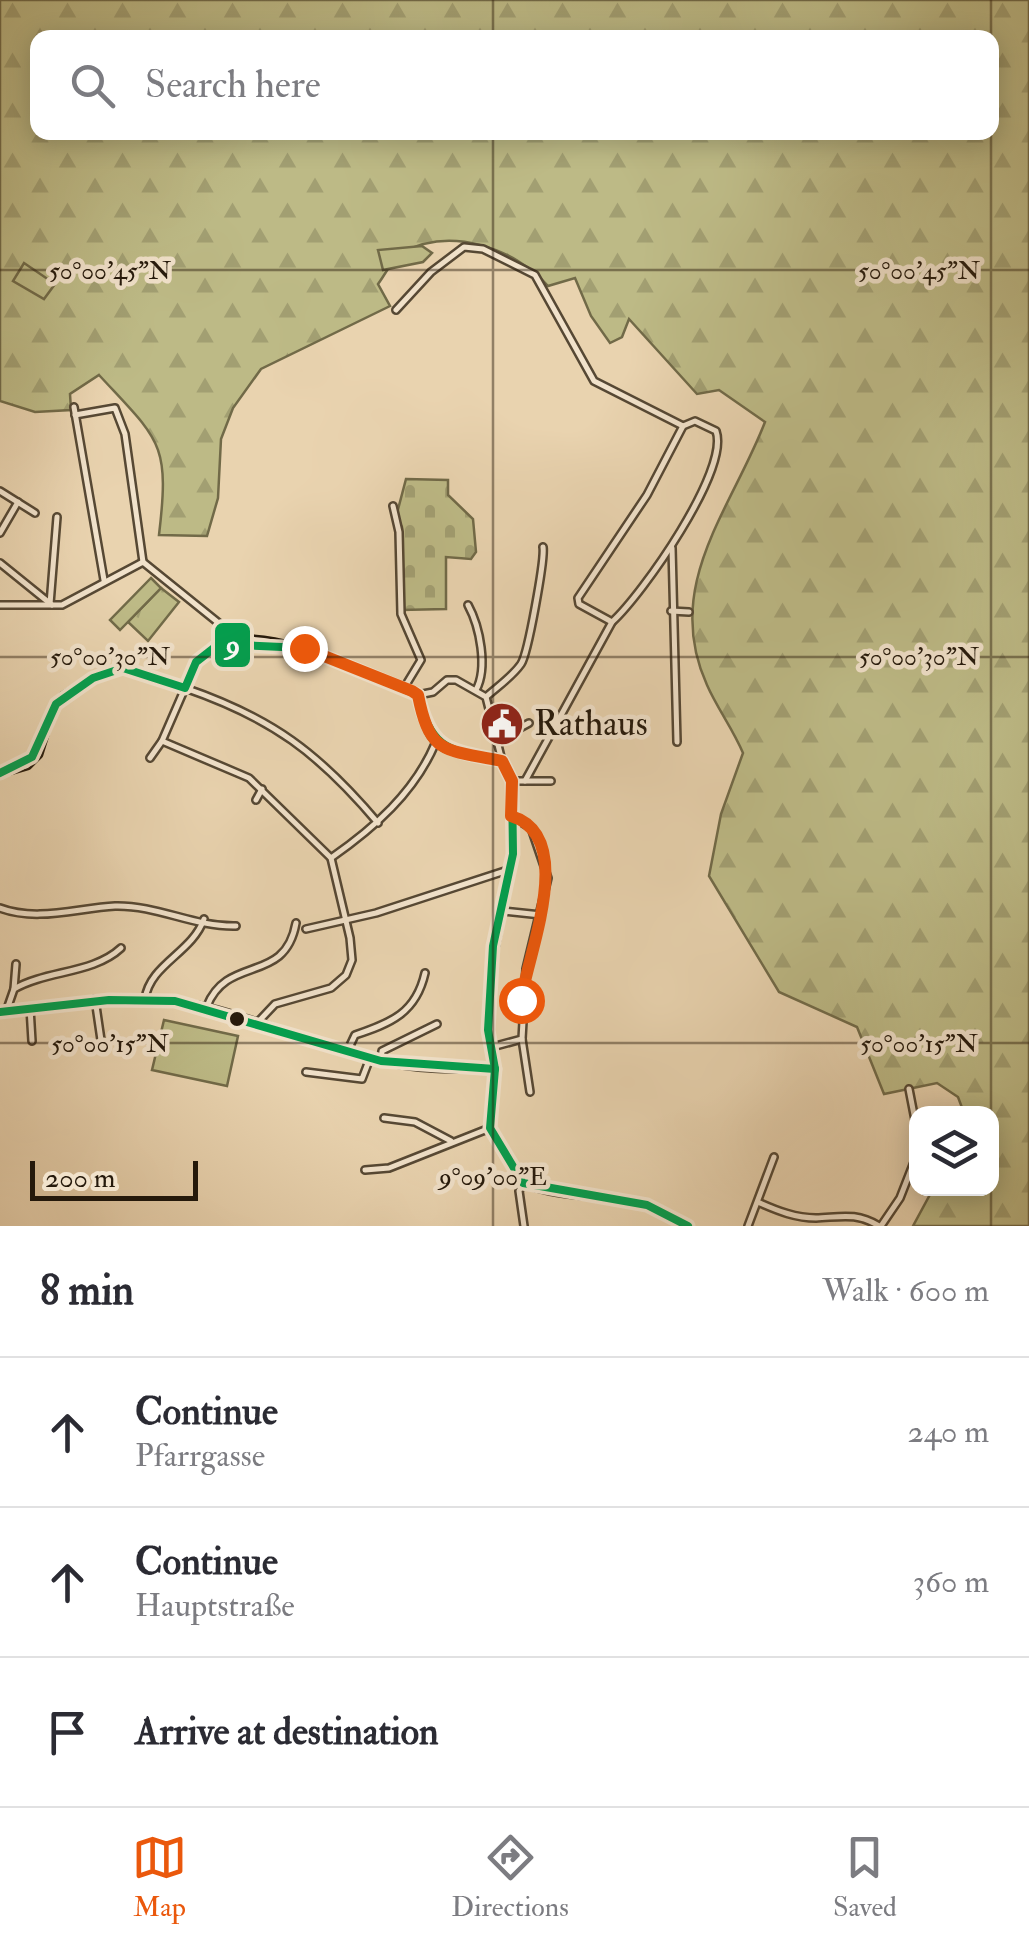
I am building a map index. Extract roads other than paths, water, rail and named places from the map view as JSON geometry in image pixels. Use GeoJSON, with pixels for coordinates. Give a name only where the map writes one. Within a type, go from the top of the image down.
{"type":"FeatureCollection","features":[{"type":"Feature","properties":{"kind":"street"},"geometry":{"type":"LineString","coordinates":[[396,310],[431,272],[464,246],[484,249],[535,275],[594,382],[683,426],[702,421],[710,424],[718,438],[700,492],[672,545],[612,622],[526,781]]}},
{"type":"Feature","properties":{"kind":"street"},"geometry":{"type":"LineString","coordinates":[[74,406],[104,580]]}},
{"type":"Feature","properties":{"kind":"street"},"geometry":{"type":"LineString","coordinates":[[75,415],[115,408],[125,434],[143,562],[243,642]]}},
{"type":"Feature","properties":{"kind":"street"},"geometry":{"type":"LineString","coordinates":[[612,622],[579,604],[578,598],[647,496],[683,426]]}},
{"type":"Feature","properties":{"kind":"street"},"geometry":{"type":"LineString","coordinates":[[0,491],[35,513]]}},
{"type":"Feature","properties":{"kind":"street"},"geometry":{"type":"LineString","coordinates":[[0,533],[18,502]]}},
{"type":"Feature","properties":{"kind":"street"},"geometry":{"type":"LineString","coordinates":[[393,506],[399,532],[401,614],[421,660],[404,688]]}},
{"type":"Feature","properties":{"kind":"street"},"geometry":{"type":"LineString","coordinates":[[52,605],[57,517]]}},
{"type":"Feature","properties":{"kind":"street"},"geometry":{"type":"LineString","coordinates":[[672,545],[677,742]]}},
{"type":"Feature","properties":{"kind":"street"},"geometry":{"type":"LineString","coordinates":[[486,697],[524,661],[535,596],[544,570],[543,548]]}},
{"type":"Feature","properties":{"kind":"street"},"geometry":{"type":"LineString","coordinates":[[0,605],[68,602],[143,562]]}},
{"type":"Feature","properties":{"kind":"street"},"geometry":{"type":"LineString","coordinates":[[0,563],[52,605]]}},
{"type":"Feature","properties":{"kind":"street"},"geometry":{"type":"LineString","coordinates":[[468,605],[482,660],[482,677],[476,690]]}},
{"type":"Feature","properties":{"kind":"street"},"geometry":{"type":"LineString","coordinates":[[672,610],[689,612]]}},
{"type":"Feature","properties":{"kind":"street"},"geometry":{"type":"LineString","coordinates":[[150,758],[162,742],[196,662],[219,644],[243,642],[304,648],[418,695],[433,692],[447,680],[486,697],[502,761],[512,781],[511,869],[504,911],[492,946],[488,1015],[495,1069],[490,1128],[523,1183],[552,1192],[647,1202],[688,1226]]}},
{"type":"Feature","properties":{"kind":"street"},"geometry":{"type":"LineString","coordinates":[[0,773],[27,765],[38,754],[51,712],[64,696],[94,678],[124,668],[231,704],[308,748],[378,823]]}},
{"type":"Feature","properties":{"kind":"street"},"geometry":{"type":"LineString","coordinates":[[418,695],[425,732],[434,744],[502,761]]}},
{"type":"Feature","properties":{"kind":"street"},"geometry":{"type":"LineString","coordinates":[[496,740],[529,724]]}},
{"type":"Feature","properties":{"kind":"street"},"geometry":{"type":"LineString","coordinates":[[162,742],[250,778],[331,858],[352,960],[346,976],[330,988],[275,1004],[259,1021]]}},
{"type":"Feature","properties":{"kind":"street"},"geometry":{"type":"LineString","coordinates":[[331,858],[378,823],[421,773],[434,744]]}},
{"type":"Feature","properties":{"kind":"street"},"geometry":{"type":"LineString","coordinates":[[512,781],[551,781]]}},
{"type":"Feature","properties":{"kind":"street"},"geometry":{"type":"LineString","coordinates":[[256,800],[262,789]]}},
{"type":"Feature","properties":{"kind":"street"},"geometry":{"type":"LineString","coordinates":[[511,816],[525,821],[540,847],[548,878],[526,969],[522,1039],[530,1092]]}},
{"type":"Feature","properties":{"kind":"street"},"geometry":{"type":"LineString","coordinates":[[306,929],[345,922],[511,869]]}},
{"type":"Feature","properties":{"kind":"street"},"geometry":{"type":"LineString","coordinates":[[0,908],[44,914],[118,906],[174,915],[201,926],[236,926]]}},
{"type":"Feature","properties":{"kind":"street"},"geometry":{"type":"LineString","coordinates":[[504,911],[541,915]]}},
{"type":"Feature","properties":{"kind":"street"},"geometry":{"type":"LineString","coordinates":[[145,999],[154,975],[184,953],[204,918]]}},
{"type":"Feature","properties":{"kind":"street"},"geometry":{"type":"LineString","coordinates":[[206,1007],[212,992],[229,976],[281,958],[291,945],[296,923]]}},
{"type":"Feature","properties":{"kind":"street"},"geometry":{"type":"LineString","coordinates":[[14,990],[35,978],[104,961],[122,948]]}},
{"type":"Feature","properties":{"kind":"street"},"geometry":{"type":"LineString","coordinates":[[3,1012],[14,990],[16,964]]}},
{"type":"Feature","properties":{"kind":"street"},"geometry":{"type":"LineString","coordinates":[[347,1052],[354,1035],[410,1010],[420,995],[425,973]]}},
{"type":"Feature","properties":{"kind":"street"},"geometry":{"type":"LineString","coordinates":[[3,1012],[95,999],[145,999],[206,1007],[381,1061],[430,1070],[495,1069]]}},
{"type":"Feature","properties":{"kind":"street"},"geometry":{"type":"LineString","coordinates":[[95,999],[101,1040]]}},
{"type":"Feature","properties":{"kind":"street"},"geometry":{"type":"LineString","coordinates":[[30,1008],[32,1042]]}},
{"type":"Feature","properties":{"kind":"street"},"geometry":{"type":"LineString","coordinates":[[381,1061],[382,1050],[437,1024]]}},
{"type":"Feature","properties":{"kind":"street"},"geometry":{"type":"LineString","coordinates":[[492,1047],[522,1039]]}},
{"type":"Feature","properties":{"kind":"street"},"geometry":{"type":"LineString","coordinates":[[306,1072],[362,1079],[370,1058]]}},
{"type":"Feature","properties":{"kind":"street"},"geometry":{"type":"LineString","coordinates":[[909,1089],[912,1106]]}},
{"type":"Feature","properties":{"kind":"street"},"geometry":{"type":"LineString","coordinates":[[384,1118],[415,1122],[451,1141]]}},
{"type":"Feature","properties":{"kind":"street"},"geometry":{"type":"LineString","coordinates":[[365,1170],[389,1168],[490,1128]]}},
{"type":"Feature","properties":{"kind":"street"},"geometry":{"type":"LineString","coordinates":[[748,1226],[760,1203],[774,1157]]}},
{"type":"Feature","properties":{"kind":"street"},"geometry":{"type":"LineString","coordinates":[[760,1203],[784,1214],[813,1218],[861,1215],[880,1226],[900,1198],[909,1175]]}},
{"type":"Feature","properties":{"kind":"street"},"geometry":{"type":"LineString","coordinates":[[523,1183],[519,1191],[524,1226]]}},
{"type":"Feature","properties":{"kind":"place","name":"Rathaus"},"geometry":{"type":"Point","coordinates":[502,724]}}]}
